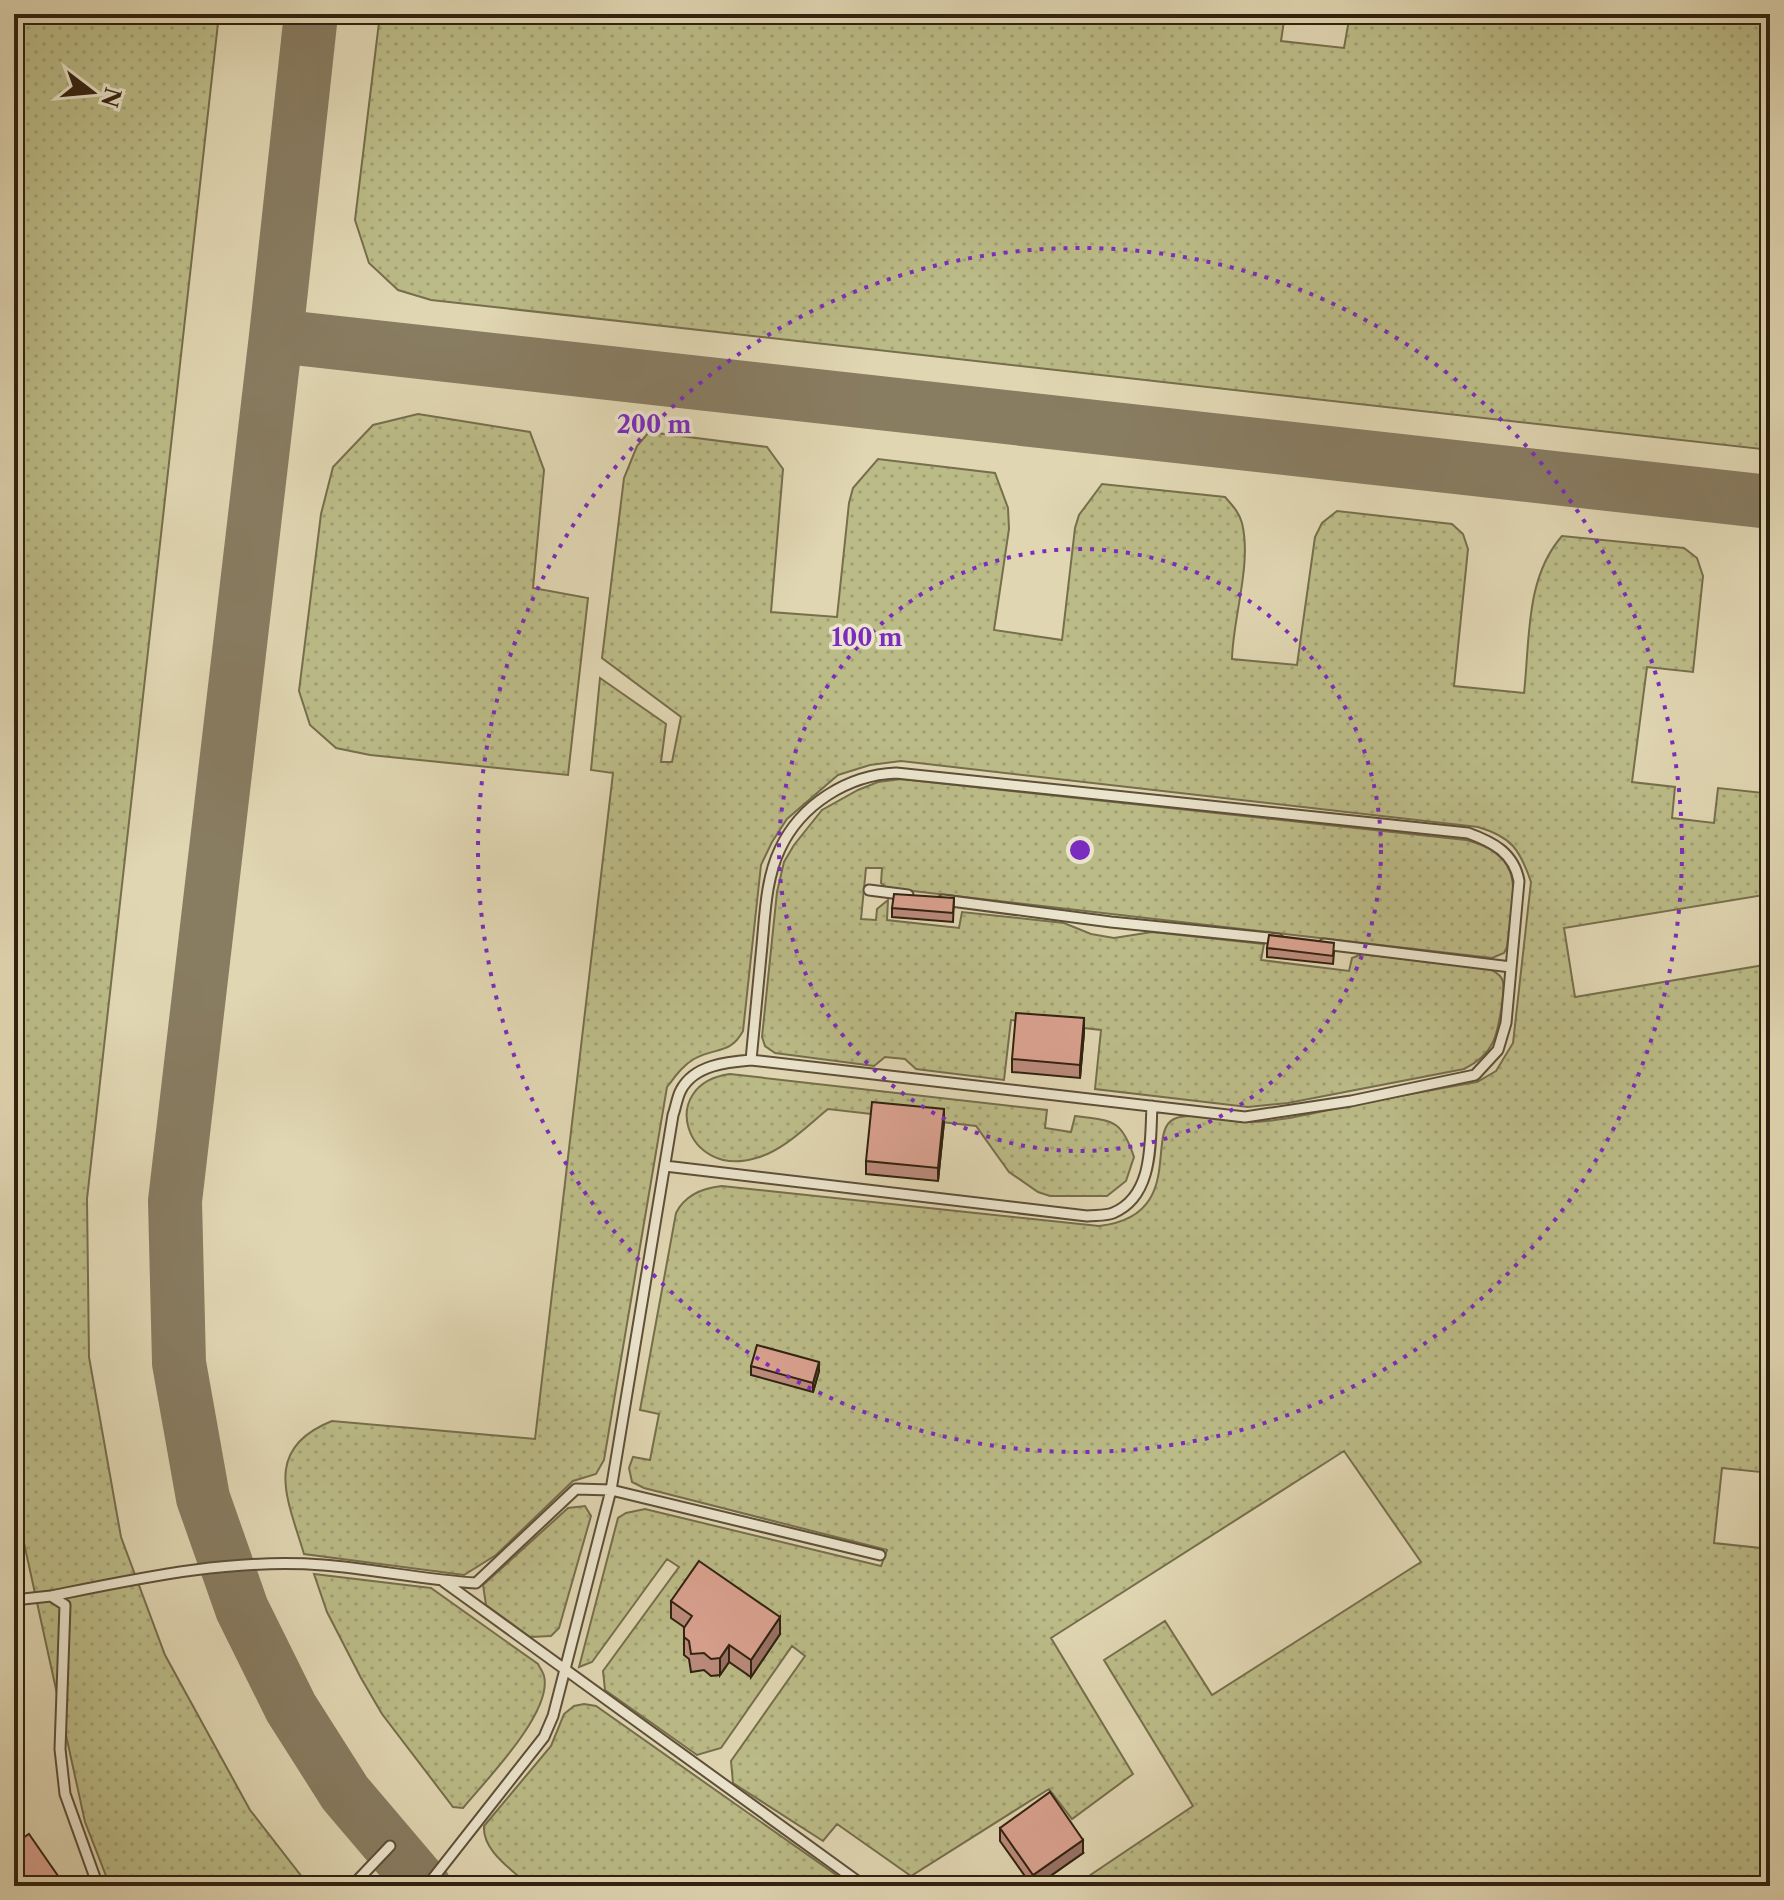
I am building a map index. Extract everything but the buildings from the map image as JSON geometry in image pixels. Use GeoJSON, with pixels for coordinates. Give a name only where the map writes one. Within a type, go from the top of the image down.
{"type":"FeatureCollection","features":[{"type":"Feature","properties":{"kind":"lane"},"geometry":{"type":"LineString","coordinates":[[427,1886],[544,1737],[553,1716],[611,1490],[673,1115],[681,1089],[697,1074],[719,1063],[751,1060],[1245,1117],[1351,1101],[1475,1075],[1498,1050],[1506,1023],[1519,881],[1517,866],[1508,854],[1491,841],[1468,833],[896,773],[873,774],[833,791],[814,806],[795,826],[779,850],[766,899],[751,1060]]}},
{"type":"Feature","properties":{"kind":"lane"},"geometry":{"type":"LineString","coordinates":[[869,890],[915,896]]}},
{"type":"Feature","properties":{"kind":"lane"},"geometry":{"type":"LineString","coordinates":[[930,898],[1111,922],[1289,940]]}},
{"type":"Feature","properties":{"kind":"lane"},"geometry":{"type":"LineString","coordinates":[[1319,943],[1511,967]]}},
{"type":"Feature","properties":{"kind":"lane"},"geometry":{"type":"LineString","coordinates":[[665,1166],[1087,1216],[1112,1213],[1134,1198],[1148,1168],[1152,1106]]}},
{"type":"Feature","properties":{"kind":"lane"},"geometry":{"type":"LineString","coordinates":[[14,1600],[51,1596],[163,1573],[227,1567],[322,1565],[476,1583],[576,1489],[611,1490],[880,1555]]}},
{"type":"Feature","properties":{"kind":"lane"},"geometry":{"type":"LineString","coordinates":[[443,1581],[864,1886]]}},
{"type":"Feature","properties":{"kind":"lane"},"geometry":{"type":"LineString","coordinates":[[51,1596],[65,1605],[60,1749],[65,1794],[98,1886]]}},
{"type":"Feature","properties":{"kind":"lane"},"geometry":{"type":"LineString","coordinates":[[352,1886],[390,1846]]}},
{"type":"Feature","properties":{"kind":"green space"},"geometry":{"type":"Polygon","coordinates":[[[14,14],[219,14],[87,1199],[89,1357],[121,1537],[165,1655],[250,1810],[309,1886],[110,1886],[85,1822],[17,1511],[14,1510],[14,14]]]}},
{"type":"Feature","properties":{"kind":"green space"},"geometry":{"type":"Polygon","coordinates":[[[380,14],[1285,14],[1281,41],[1344,48],[1350,14],[1770,14],[1770,450],[431,300],[398,290],[369,263],[355,220],[380,14]]]}},
{"type":"Feature","properties":{"kind":"green space"},"geometry":{"type":"Polygon","coordinates":[[[418,414],[530,432],[544,470],[533,588],[588,598],[568,775],[370,755],[336,748],[310,725],[299,691],[321,514],[333,467],[373,425],[418,414]]]}},
{"type":"Feature","properties":{"kind":"green space"},"geometry":{"type":"Polygon","coordinates":[[[649,432],[767,447],[783,469],[771,612],[837,617],[849,503],[853,488],[878,459],[995,473],[1008,508],[1009,529],[994,630],[1062,640],[1075,528],[1079,515],[1102,484],[1225,497],[1235,509],[1242,523],[1245,556],[1232,659],[1297,665],[1315,537],[1322,523],[1337,511],[1452,524],[1463,534],[1468,549],[1454,686],[1524,693],[1535,590],[1550,553],[1562,536],[1684,548],[1697,558],[1703,576],[1693,672],[1647,667],[1632,782],[1675,787],[1672,818],[1714,823],[1718,788],[1763,793],[1770,739],[1770,894],[1564,928],[1575,997],[1770,964],[1770,1473],[1722,1468],[1714,1543],[1770,1549],[1770,1886],[1074,1886],[1193,1806],[1104,1660],[1165,1621],[1212,1695],[1421,1562],[1344,1451],[1051,1638],[1133,1774],[1072,1819],[1049,1789],[911,1876],[837,1824],[823,1841],[733,1783],[731,1761],[805,1656],[792,1646],[721,1748],[697,1755],[605,1690],[603,1671],[679,1567],[667,1559],[592,1662],[579,1667],[618,1518],[626,1513],[645,1509],[881,1566],[887,1550],[644,1488],[632,1482],[629,1468],[633,1457],[650,1460],[659,1414],[640,1410],[676,1213],[684,1201],[701,1191],[722,1186],[1099,1226],[1126,1219],[1144,1207],[1154,1191],[1159,1174],[1166,1127],[1174,1119],[1200,1116],[1247,1122],[1270,1121],[1477,1082],[1496,1071],[1513,1043],[1531,882],[1513,846],[1499,835],[1478,827],[901,761],[870,765],[838,775],[787,819],[761,865],[743,1031],[733,1044],[690,1062],[667,1087],[604,1460],[596,1474],[573,1481],[496,1555],[464,1575],[304,1554],[287,1496],[285,1478],[288,1461],[295,1446],[332,1421],[535,1439],[613,773],[591,770],[600,678],[666,724],[661,762],[672,762],[681,717],[602,658],[624,478],[637,446],[649,432]]]}},
{"type":"Feature","properties":{"kind":"green space"},"geometry":{"type":"Polygon","coordinates":[[[901,779],[1466,840],[1486,847],[1500,856],[1508,868],[1513,895],[1507,947],[1504,953],[1492,958],[887,888],[881,883],[882,868],[866,868],[861,919],[876,920],[877,909],[888,900],[887,920],[959,928],[962,912],[1064,923],[1091,934],[1114,938],[1152,932],[1264,944],[1261,960],[1349,971],[1352,958],[1362,954],[1490,969],[1501,978],[1503,988],[1499,1023],[1490,1048],[1477,1062],[1464,1069],[1288,1103],[1248,1107],[1095,1089],[1101,1030],[1011,1020],[1004,1080],[916,1069],[905,1059],[885,1057],[874,1066],[775,1053],[765,1046],[762,1037],[777,892],[784,862],[822,810],[878,782],[901,779]]]}},
{"type":"Feature","properties":{"kind":"green space"},"geometry":{"type":"Polygon","coordinates":[[[730,1074],[1047,1110],[1045,1128],[1071,1132],[1075,1116],[1098,1119],[1119,1128],[1134,1157],[1126,1181],[1107,1196],[1050,1196],[1038,1192],[1009,1172],[976,1126],[828,1109],[776,1150],[756,1158],[731,1161],[712,1156],[697,1144],[689,1128],[687,1111],[693,1094],[707,1081],[730,1074]]]}},
{"type":"Feature","properties":{"kind":"green space"},"geometry":{"type":"Polygon","coordinates":[[[585,1506],[591,1516],[559,1628],[551,1636],[530,1637],[486,1605],[483,1585],[568,1508],[585,1506]]]}},
{"type":"Feature","properties":{"kind":"green space"},"geometry":{"type":"Polygon","coordinates":[[[314,1574],[431,1588],[538,1664],[544,1676],[544,1691],[538,1708],[516,1745],[463,1808],[453,1807],[382,1714],[327,1612],[314,1574]]]}},
{"type":"Feature","properties":{"kind":"green space"},"geometry":{"type":"Polygon","coordinates":[[[574,1706],[596,1706],[852,1886],[529,1886],[493,1852],[484,1826],[551,1746],[564,1714],[574,1706]]]}},
{"type":"Feature","properties":{"kind":"taxiway"},"geometry":{"type":"LineString","coordinates":[[311,14],[175,1201],[179,1363],[203,1498],[242,1609],[291,1708],[345,1793],[424,1886]]}},
{"type":"Feature","properties":{"kind":"taxiway"},"geometry":{"type":"LineString","coordinates":[[276,336],[1770,502]]}}]}
